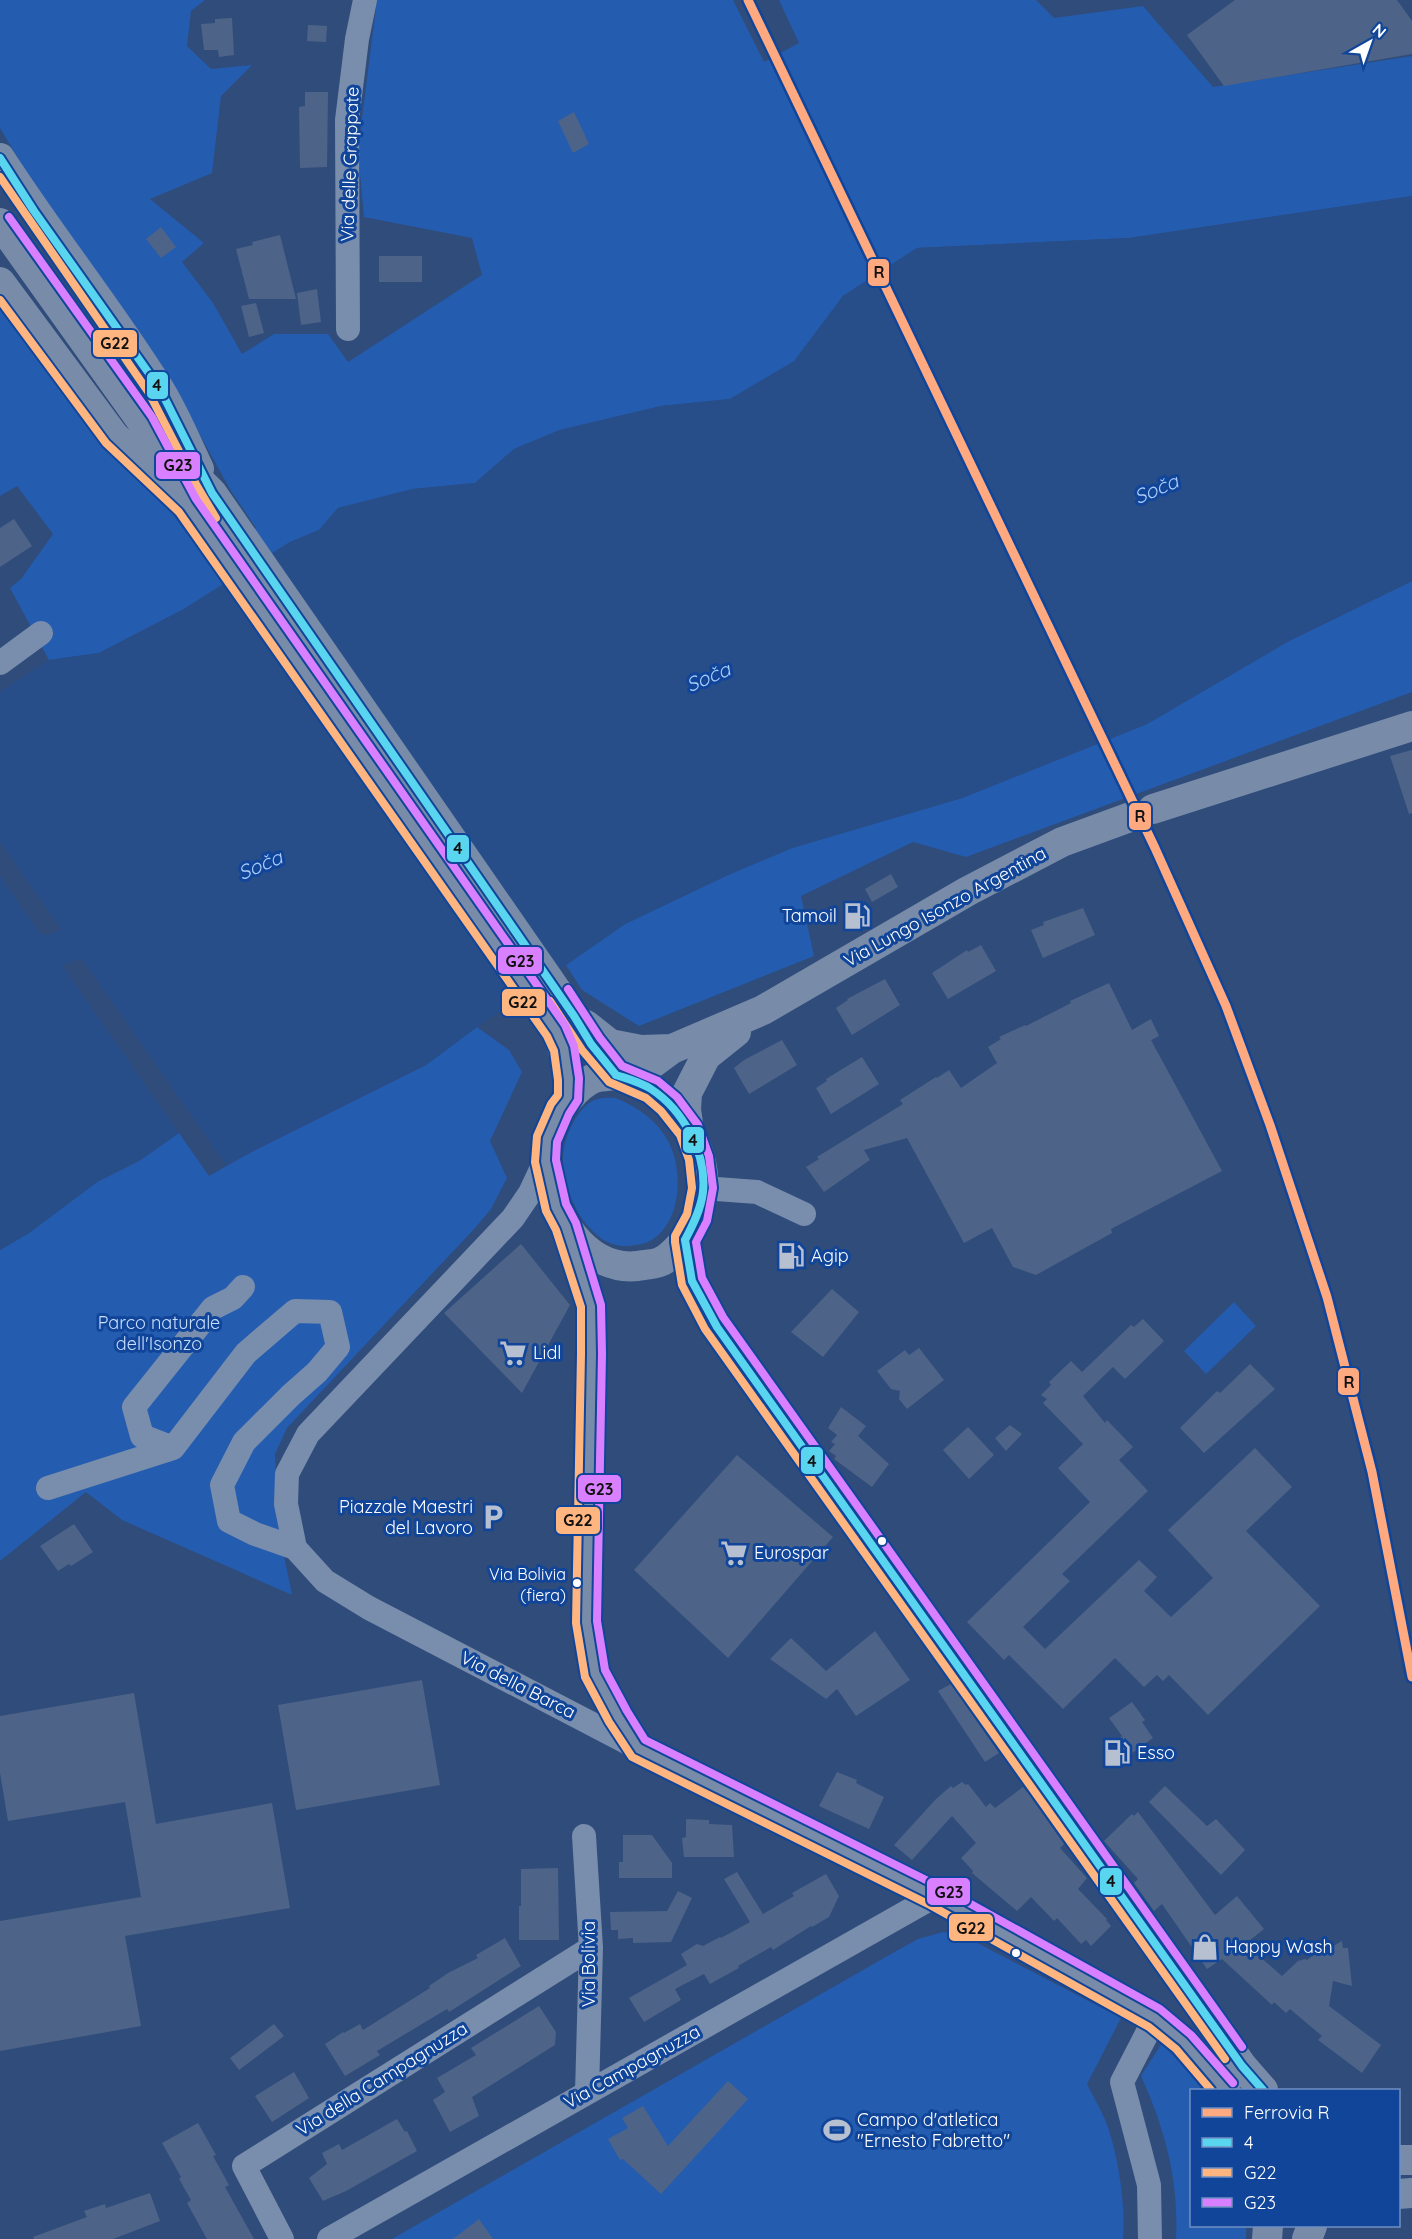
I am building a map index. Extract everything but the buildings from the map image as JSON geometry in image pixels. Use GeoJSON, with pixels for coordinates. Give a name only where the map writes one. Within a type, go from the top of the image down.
{"type":"FeatureCollection","features":[{"type":"Feature","properties":{"kind":"main road"},"geometry":{"type":"LineString","coordinates":[[0,158],[34,211],[160,389],[199,499]]}},
{"type":"Feature","properties":{"kind":"main road"},"geometry":{"type":"LineString","coordinates":[[0,223],[230,542],[565,1023],[591,1044],[623,1077],[651,1089],[669,1104],[689,1130],[699,1158],[703,1188],[697,1218],[685,1240],[662,1261],[631,1268],[605,1262],[580,1246],[556,1208],[545,1161],[547,1139],[560,1109],[577,1088],[594,1078],[623,1077]]}},
{"type":"Feature","properties":{"kind":"main road"},"geometry":{"type":"LineString","coordinates":[[0,282],[114,436],[199,499]]}},
{"type":"Feature","properties":{"kind":"main road","name":"Via Lungo Isonzo Argentina"},"geometry":{"type":"LineString","coordinates":[[623,1077],[672,1049],[763,1010],[968,891],[1062,842],[1143,812],[1412,726]]}},
{"type":"Feature","properties":{"kind":"main road","name":"Via Lungo Isonzo Argentina"},"geometry":{"type":"LineString","coordinates":[[689,1130],[686,1110],[687,1093],[706,1056],[763,1010]]}},
{"type":"Feature","properties":{"kind":"main road"},"geometry":{"type":"LineString","coordinates":[[565,1023],[610,1044],[641,1050],[672,1049]]}},
{"type":"Feature","properties":{"kind":"main road"},"geometry":{"type":"LineString","coordinates":[[565,1023],[564,1048],[569,1079],[568,1099]]}},
{"type":"Feature","properties":{"kind":"main road"},"geometry":{"type":"LineString","coordinates":[[566,1226],[591,1305],[586,1622],[595,1674],[638,1748]]}},
{"type":"Feature","properties":{"kind":"main road"},"geometry":{"type":"LineString","coordinates":[[685,1240],[692,1281],[717,1327],[1242,2066],[1261,2089]]}},
{"type":"Feature","properties":{"kind":"main road","name":"Via della Barca"},"geometry":{"type":"LineString","coordinates":[[638,1748],[935,1896],[1155,2018],[1183,2042],[1223,2089]]}},
{"type":"Feature","properties":{"kind":"street","name":"Via delle Grappate"},"geometry":{"type":"LineString","coordinates":[[348,329],[347,120],[357,39],[365,0]]}},
{"type":"Feature","properties":{"kind":"street"},"geometry":{"type":"LineString","coordinates":[[0,663],[41,633]]}},
{"type":"Feature","properties":{"kind":"street"},"geometry":{"type":"LineString","coordinates":[[295,1548],[286,1504],[287,1474],[308,1434],[513,1218],[530,1193],[545,1161]]}},
{"type":"Feature","properties":{"kind":"street"},"geometry":{"type":"LineString","coordinates":[[703,1188],[756,1192],[804,1214]]}},
{"type":"Feature","properties":{"kind":"street"},"geometry":{"type":"LineString","coordinates":[[173,1448],[142,1436],[134,1407],[213,1308],[232,1298],[243,1287]]}},
{"type":"Feature","properties":{"kind":"street"},"geometry":{"type":"LineString","coordinates":[[48,1488],[173,1448],[246,1353],[262,1338],[295,1311],[330,1312],[338,1347],[317,1372],[244,1442],[222,1485],[229,1521],[255,1534],[295,1548]]}},
{"type":"Feature","properties":{"kind":"street","name":"Via della Barca"},"geometry":{"type":"LineString","coordinates":[[295,1548],[325,1581],[369,1608],[638,1748]]}},
{"type":"Feature","properties":{"kind":"street","name":"Via Bolivia"},"geometry":{"type":"LineString","coordinates":[[584,1836],[591,1948],[587,2092]]}},
{"type":"Feature","properties":{"kind":"street","name":"Via Campagnuzza"},"geometry":{"type":"LineString","coordinates":[[329,2239],[935,1896]]}},
{"type":"Feature","properties":{"kind":"street","name":"Via della Campagnuzza"},"geometry":{"type":"LineString","coordinates":[[282,2239],[244,2166],[591,1948]]}},
{"type":"Feature","properties":{"kind":"street"},"geometry":{"type":"LineString","coordinates":[[1150,2239],[1149,2185],[1122,2082],[1155,2018]]}},
{"type":"Feature","properties":{"kind":"green space"},"geometry":{"type":"Polygon","coordinates":[[[0,0],[205,0],[191,11],[187,46],[211,69],[252,65],[221,96],[212,173],[150,199],[204,243],[182,262],[213,303],[242,354],[274,334],[328,334],[348,362],[482,275],[472,238],[364,217],[358,150],[377,0],[733,0],[764,62],[799,43],[779,0],[1036,0],[1054,18],[1143,6],[1213,87],[1412,56],[1412,196],[1129,238],[917,248],[843,296],[794,362],[730,399],[661,406],[560,430],[514,449],[475,483],[413,489],[338,508],[319,530],[290,542],[184,609],[99,653],[49,660],[10,588],[21,579],[53,534],[17,486],[0,496],[0,303],[93,429],[162,500],[205,556],[256,528],[231,491],[166,374],[34,185],[0,128],[0,0]]]}},
{"type":"Feature","properties":{"kind":"green space"},"geometry":{"type":"Polygon","coordinates":[[[1412,581],[1412,692],[966,857],[913,842],[801,896],[814,956],[639,1026],[582,990],[566,965],[625,924],[728,875],[792,848],[962,798],[1147,724],[1289,641],[1412,581]]]}},
{"type":"Feature","properties":{"kind":"green space","name":"Parco naturale dell'Isonzo"},"geometry":{"type":"Polygon","coordinates":[[[477,1027],[509,1050],[522,1072],[490,1141],[507,1178],[491,1209],[475,1228],[287,1428],[275,1454],[279,1531],[292,1595],[122,1520],[86,1492],[0,1561],[0,1250],[29,1233],[97,1182],[139,1161],[179,1133],[209,1176],[260,1147],[426,1065],[477,1027]]]}},
{"type":"Feature","properties":{"kind":"green space"},"geometry":{"type":"Polygon","coordinates":[[[616,1098],[639,1110],[658,1127],[668,1141],[676,1167],[677,1196],[668,1224],[659,1234],[640,1245],[619,1246],[605,1241],[593,1231],[574,1204],[564,1172],[563,1158],[566,1141],[578,1114],[584,1107],[598,1099],[616,1098]]]}},
{"type":"Feature","properties":{"kind":"green space"},"geometry":{"type":"Polygon","coordinates":[[[1234,1302],[1256,1326],[1206,1374],[1184,1351],[1234,1302]]]}},
{"type":"Feature","properties":{"kind":"green space"},"geometry":{"type":"Polygon","coordinates":[[[943,1932],[964,1936],[1121,2018],[1087,2084],[1104,2117],[1114,2149],[1122,2195],[1123,2239],[392,2239],[898,1950],[918,1939],[943,1932]]]}},
{"type":"Feature","properties":{"kind":"green space"},"geometry":{"type":"Polygon","coordinates":[[[1162,2043],[1201,2089],[1190,2089],[1190,2227],[1246,2227],[1246,2239],[1176,2239],[1175,2196],[1169,2155],[1150,2096],[1141,2076],[1162,2043]]]}},
{"type":"Feature","properties":{"kind":"water"},"geometry":{"type":"Polygon","coordinates":[[[1412,196],[1412,581],[1289,641],[1147,724],[962,798],[792,848],[728,875],[625,924],[426,1065],[226,1165],[0,842],[0,692],[49,660],[99,653],[184,609],[290,542],[319,530],[338,508],[413,489],[475,483],[514,449],[560,430],[661,406],[730,399],[794,361],[843,296],[917,248],[1129,238],[1412,196]]]}},
{"type":"Feature","properties":{"kind":"water"},"geometry":{"type":"Polygon","coordinates":[[[0,876],[179,1133],[139,1161],[97,1182],[29,1233],[0,1250],[0,876]]]}},
{"type":"Feature","properties":{"kind":"waterway","name":"Soča"},"geometry":{"type":"LineString","coordinates":[[0,952],[54,951],[115,926]]}},
{"type":"Feature","properties":{"kind":"rail line","name":"R"},"geometry":{"type":"LineString","coordinates":[[748,0],[1155,848],[1226,1006],[1270,1125],[1327,1297],[1372,1472],[1412,1677]]}},
{"type":"Feature","properties":{"kind":"transit line","name":"4"},"geometry":{"type":"LineString","coordinates":[[0,158],[34,211],[160,389],[212,493],[574,1016],[591,1044],[616,1075]]}},
{"type":"Feature","properties":{"kind":"transit line","name":"G22"},"geometry":{"type":"LineString","coordinates":[[0,177],[149,393],[216,518]]}},
{"type":"Feature","properties":{"kind":"transit line","name":"G23"},"geometry":{"type":"LineString","coordinates":[[9,217],[152,417],[196,499],[565,1025],[574,1046],[579,1078],[578,1100],[557,1142],[556,1160],[566,1204],[576,1223],[601,1305],[597,1621],[605,1670],[645,1740],[940,1887],[1160,2009],[1191,2035],[1233,2083]]}},
{"type":"Feature","properties":{"kind":"transit line","name":"G22"},"geometry":{"type":"LineString","coordinates":[[0,300],[106,443],[179,512],[547,1036],[554,1051],[558,1095],[551,1104],[537,1136],[535,1162],[546,1211],[556,1230],[581,1307],[576,1623],[585,1677],[609,1722],[632,1757],[930,1905],[1149,2027],[1176,2049],[1210,2089]]}},
{"type":"Feature","properties":{"kind":"transit line","name":"G23"},"geometry":{"type":"LineString","coordinates":[[568,989],[600,1038],[622,1066],[658,1081],[677,1097],[698,1125],[709,1156],[713,1188],[707,1221],[696,1242],[702,1278],[723,1317],[1242,2047]]}},
{"type":"Feature","properties":{"kind":"transit line","name":"G22"},"geometry":{"type":"LineString","coordinates":[[550,1001],[582,1050],[609,1082],[646,1098],[661,1111],[680,1135],[689,1160],[692,1188],[687,1214],[675,1236],[675,1242],[682,1285],[705,1329],[1225,2059]]}},
{"type":"Feature","properties":{"kind":"transit line","name":"4"},"geometry":{"type":"LineString","coordinates":[[616,1075],[643,1084],[663,1098],[683,1121],[697,1148],[701,1162],[703,1192],[699,1211],[685,1240]]}},
{"type":"Feature","properties":{"kind":"transit line","name":"4"},"geometry":{"type":"LineString","coordinates":[[685,1240],[692,1281],[717,1327],[1242,2066],[1262,2089]]}},
{"type":"Feature","properties":{"kind":"place","name":"Tamoil"},"geometry":{"type":"Point","coordinates":[857,916]}},
{"type":"Feature","properties":{"kind":"place","name":"Agip"},"geometry":{"type":"Point","coordinates":[791,1256]}},
{"type":"Feature","properties":{"kind":"place","name":"Lidl"},"geometry":{"type":"Point","coordinates":[513,1353]}},
{"type":"Feature","properties":{"kind":"place","name":"Piazzale Maestri del Lavoro"},"geometry":{"type":"Point","coordinates":[493,1517]}},
{"type":"Feature","properties":{"kind":"place","name":"Eurospar"},"geometry":{"type":"Point","coordinates":[734,1553]}},
{"type":"Feature","properties":{"kind":"place","name":"Via Bolivia (fiera)"},"geometry":{"type":"Point","coordinates":[577,1583]}},
{"type":"Feature","properties":{"kind":"place","name":"Esso"},"geometry":{"type":"Point","coordinates":[1117,1753]}},
{"type":"Feature","properties":{"kind":"place","name":"Happy Wash"},"geometry":{"type":"Point","coordinates":[1205,1947]}},
{"type":"Feature","properties":{"kind":"place","name":"Campo d'atletica \"Ernesto Fabretto\""},"geometry":{"type":"Point","coordinates":[837,2130]}}]}
